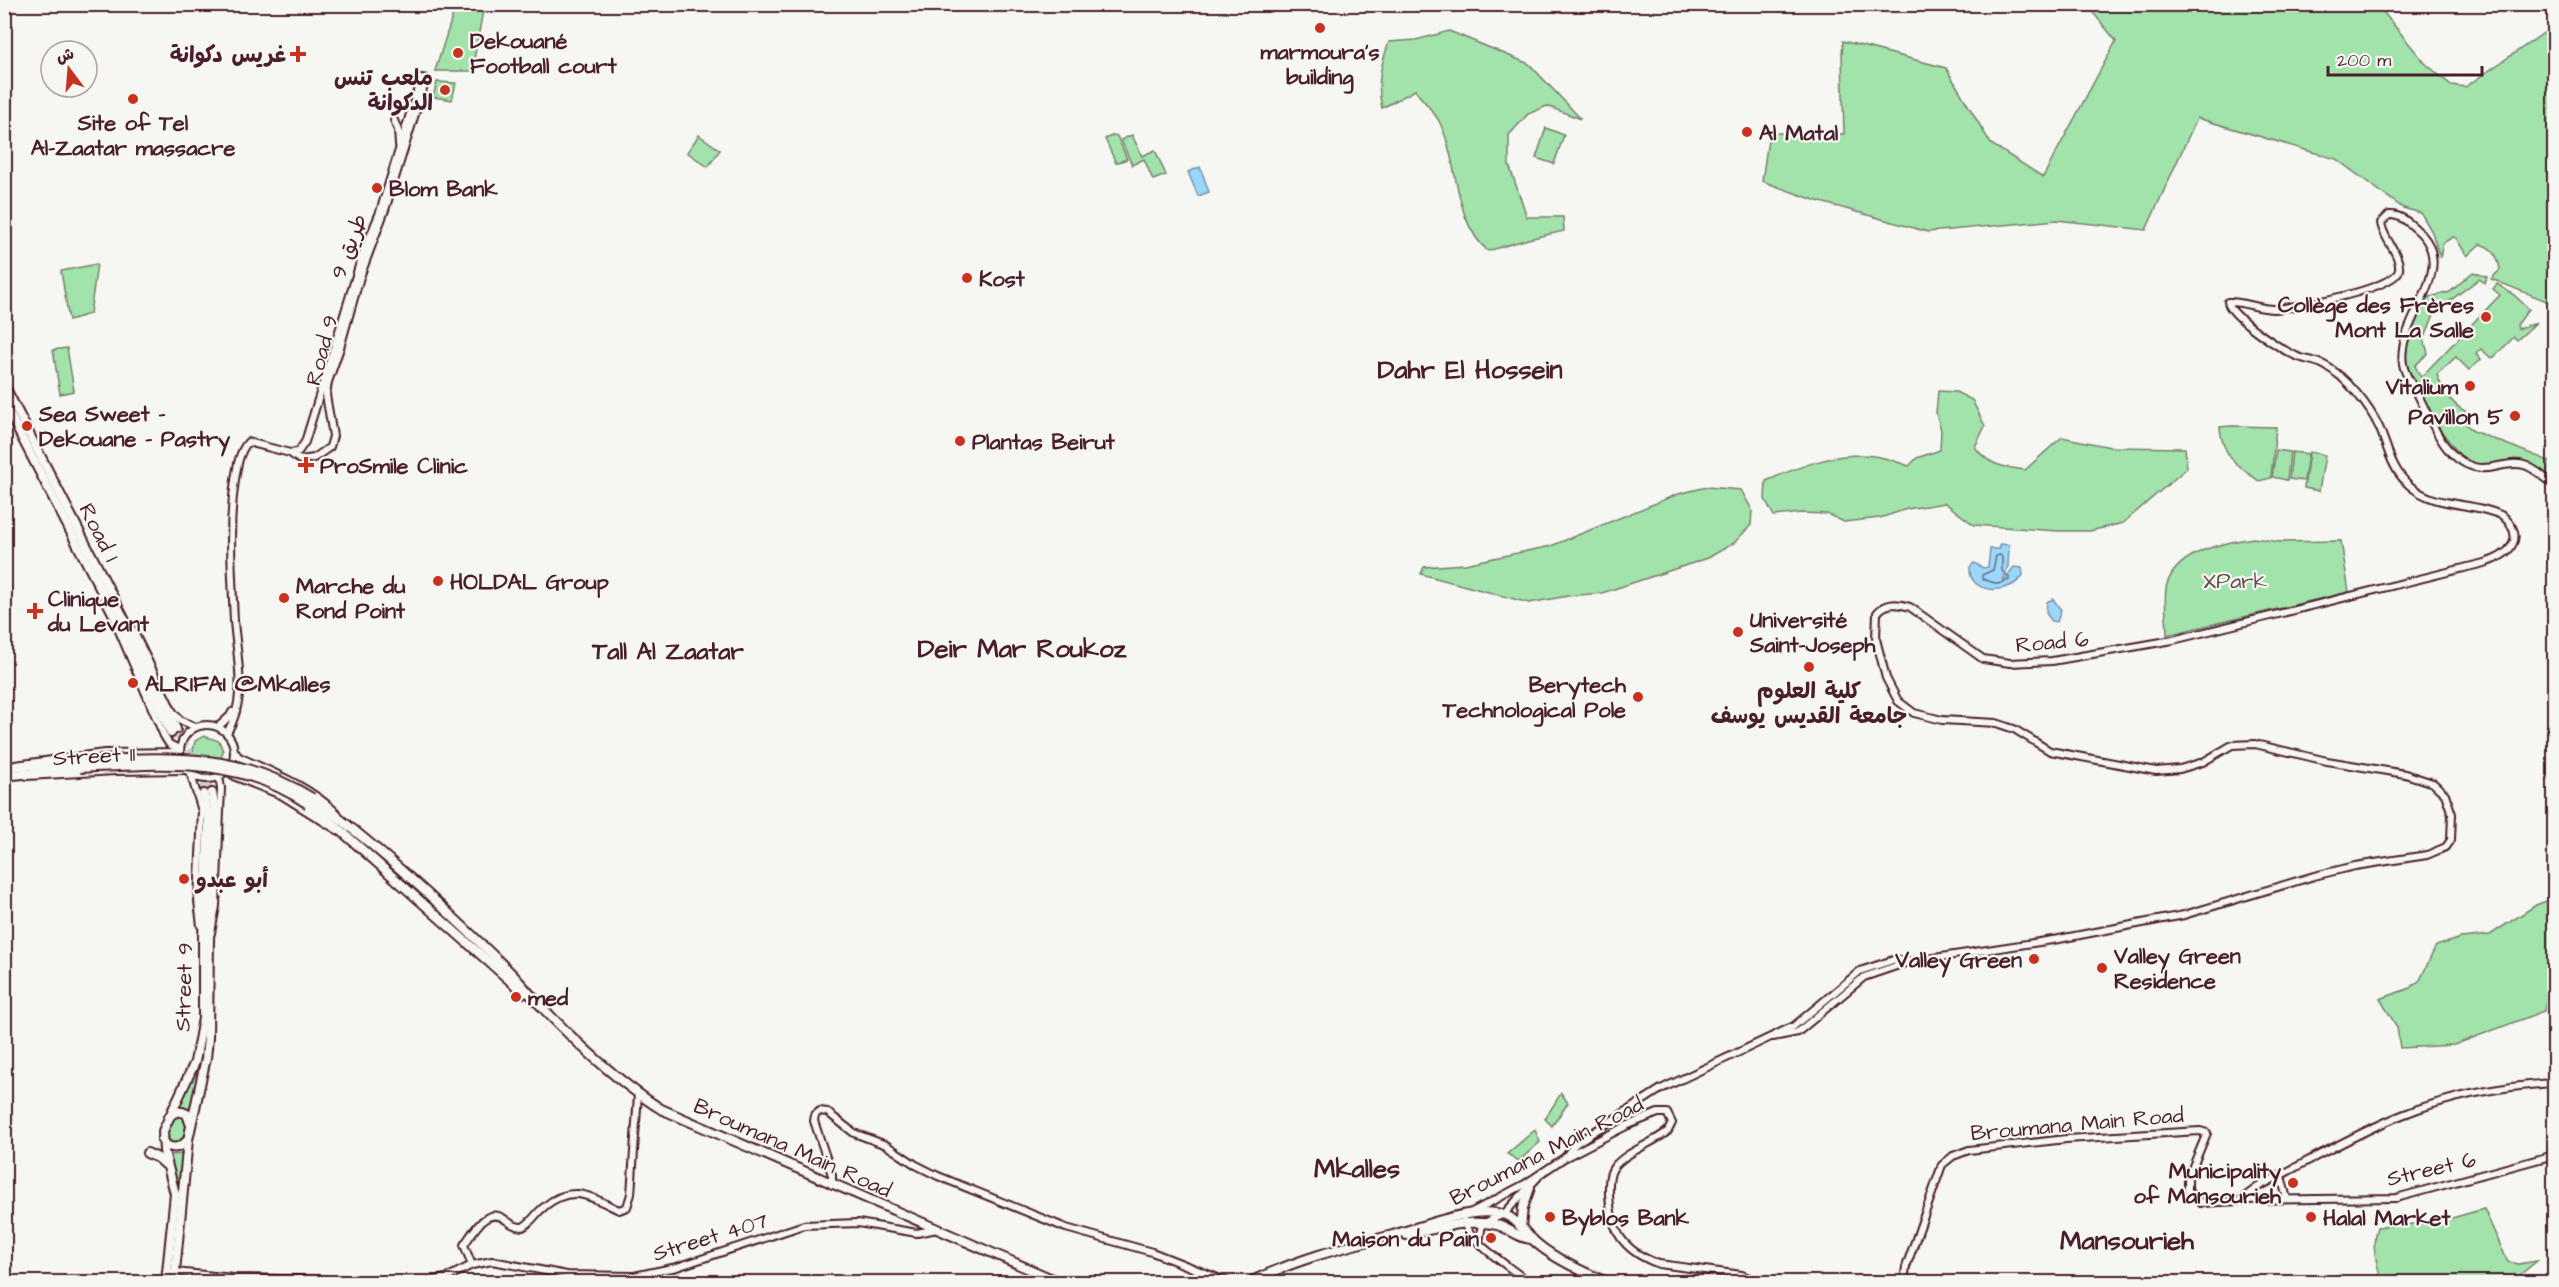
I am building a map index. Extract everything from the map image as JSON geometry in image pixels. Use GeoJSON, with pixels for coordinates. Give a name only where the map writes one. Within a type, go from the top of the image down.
{"type":"FeatureCollection","features":[{"type":"Feature","properties":{"kind":"main road","name":"Road 1"},"geometry":{"type":"LineString","coordinates":[[4,386],[119,616]]}},
{"type":"Feature","properties":{"kind":"main road"},"geometry":{"type":"LineString","coordinates":[[4,403],[119,616],[173,731]]}},
{"type":"Feature","properties":{"kind":"main road"},"geometry":{"type":"LineString","coordinates":[[15,774],[80,764],[174,758],[218,761],[270,776],[350,828],[510,972],[540,1005]]}},
{"type":"Feature","properties":{"kind":"main road","name":"Street 11"},"geometry":{"type":"LineString","coordinates":[[4,768],[80,764]]}},
{"type":"Feature","properties":{"kind":"main road","name":"Street 11"},"geometry":{"type":"LineString","coordinates":[[4,776],[15,774]]}},
{"type":"Feature","properties":{"kind":"main road","name":"Street 9"},"geometry":{"type":"LineString","coordinates":[[168,1118],[192,1070],[201,1032],[214,811],[208,794],[206,938]]}},
{"type":"Feature","properties":{"kind":"main road"},"geometry":{"type":"LineString","coordinates":[[310,801],[505,977],[540,1005]]}},
{"type":"Feature","properties":{"kind":"main road"},"geometry":{"type":"LineString","coordinates":[[166,1282],[178,1194],[206,1058],[206,938]]}},
{"type":"Feature","properties":{"kind":"main road","name":"Broumana Main Road"},"geometry":{"type":"LineString","coordinates":[[540,1005],[638,1094],[661,1109],[1059,1282]]}},
{"type":"Feature","properties":{"kind":"main road"},"geometry":{"type":"LineString","coordinates":[[171,1177],[162,1140],[168,1118],[177,1111],[185,1113],[189,1118],[190,1128]]}},
{"type":"Feature","properties":{"kind":"main road"},"geometry":{"type":"LineString","coordinates":[[162,1140],[174,1148],[188,1140]]}},
{"type":"Feature","properties":{"kind":"main road"},"geometry":{"type":"LineString","coordinates":[[162,1140],[147,1153],[161,1160],[178,1194],[174,1282]]}},
{"type":"Feature","properties":{"kind":"main road"},"geometry":{"type":"LineString","coordinates":[[1521,1227],[1523,1208],[1530,1188]]}},
{"type":"Feature","properties":{"kind":"main road"},"geometry":{"type":"LineString","coordinates":[[1250,1282],[1308,1257],[1390,1235],[1406,1235],[1486,1212],[1504,1214],[1532,1239],[1577,1268],[1607,1282]]}},
{"type":"Feature","properties":{"kind":"main road"},"geometry":{"type":"LineString","coordinates":[[1465,1219],[1500,1226],[1525,1239],[1532,1239]]}},
{"type":"Feature","properties":{"kind":"street","name":"Road 9"},"geometry":{"type":"LineString","coordinates":[[227,733],[232,724],[240,692],[231,562],[231,516],[237,467],[242,451],[248,442],[290,453],[300,460],[324,453],[331,444],[333,436],[326,398],[327,386],[360,277],[385,210],[426,79],[421,78],[399,151]]}},
{"type":"Feature","properties":{"kind":"street"},"geometry":{"type":"LineString","coordinates":[[394,120],[398,130],[399,151]]}},
{"type":"Feature","properties":{"kind":"street","name":"9 طريق"},"geometry":{"type":"LineString","coordinates":[[290,453],[301,450],[305,442],[360,262],[380,212],[399,151]]}},
{"type":"Feature","properties":{"kind":"street","name":"Road 6"},"geometry":{"type":"LineString","coordinates":[[1564,1158],[1575,1144],[1645,1098],[1773,1037],[1806,1018],[1860,971],[1896,959],[1908,962],[2156,921],[2219,905],[2323,873],[2427,855],[2446,847],[2451,840],[2453,824],[2450,805],[2442,791],[2429,782],[2389,771],[2327,761],[2254,744],[2232,745],[2203,762],[2180,769],[2156,771],[2050,751],[2006,725],[1984,721],[1942,720],[1914,713],[1902,706],[1890,687],[1880,658],[1876,629],[1877,613],[1887,605],[1903,605],[1911,608],[1983,659],[2010,663],[2052,661],[2173,640],[2484,563],[2509,551],[2514,535],[2503,516],[2433,499],[2413,488],[2393,465],[2377,423],[2361,398],[2324,365],[2290,354],[2241,320],[2229,309],[2228,302],[2276,309],[2329,299],[2383,284],[2395,277],[2399,270],[2381,223],[2389,215],[2399,216],[2422,233],[2433,250],[2431,274],[2408,331],[2402,354],[2406,375],[2438,435],[2450,452],[2468,465],[2485,469],[2521,464],[2554,484]]}},
{"type":"Feature","properties":{"kind":"street"},"geometry":{"type":"LineString","coordinates":[[119,616],[138,637],[173,712],[180,720],[196,727]]}},
{"type":"Feature","properties":{"kind":"street"},"geometry":{"type":"LineString","coordinates":[[119,616],[120,636],[169,744],[179,750],[202,811],[198,901],[206,938]]}},
{"type":"Feature","properties":{"kind":"street","name":"Road 9"},"geometry":{"type":"LineString","coordinates":[[218,727],[231,714],[236,688],[238,654]]}},
{"type":"Feature","properties":{"kind":"street"},"geometry":{"type":"LineString","coordinates":[[179,750],[182,740],[196,727],[204,725],[218,727],[227,733],[239,757],[292,780],[319,796],[350,828]]}},
{"type":"Feature","properties":{"kind":"street","name":"Street 11"},"geometry":{"type":"LineString","coordinates":[[4,768],[33,761],[73,756],[179,750]]}},
{"type":"Feature","properties":{"kind":"street"},"geometry":{"type":"LineString","coordinates":[[188,773],[200,779],[219,777],[227,771],[235,752]]}},
{"type":"Feature","properties":{"kind":"street","name":"Street 11"},"geometry":{"type":"LineString","coordinates":[[15,774],[35,777],[116,771],[188,773]]}},
{"type":"Feature","properties":{"kind":"street"},"geometry":{"type":"LineString","coordinates":[[227,771],[236,777],[281,795],[358,844]]}},
{"type":"Feature","properties":{"kind":"street"},"geometry":{"type":"LineString","coordinates":[[206,938],[213,927],[216,906],[221,789],[219,777]]}},
{"type":"Feature","properties":{"kind":"street"},"geometry":{"type":"LineString","coordinates":[[2241,1200],[2258,1187],[2408,1113],[2477,1094],[2525,1085],[2554,1083]]}},
{"type":"Feature","properties":{"kind":"street"},"geometry":{"type":"LineString","coordinates":[[472,1264],[464,1245],[484,1219],[493,1214],[498,1214],[514,1226],[523,1227],[548,1204],[561,1197],[575,1194],[594,1197],[619,1210],[627,1207],[631,1194],[638,1094]]}},
{"type":"Feature","properties":{"kind":"street"},"geometry":{"type":"LineString","coordinates":[[832,1185],[832,1175],[814,1121],[815,1115],[820,1111],[826,1112],[858,1135],[886,1145],[916,1165],[987,1197],[1066,1228],[1152,1252],[1228,1282]]}},
{"type":"Feature","properties":{"kind":"street","name":"Broumana Main Road"},"geometry":{"type":"LineString","coordinates":[[1465,1219],[1564,1158],[1650,1116],[1667,1113],[1672,1123],[1668,1131],[1616,1164],[1610,1173],[1610,1209],[1613,1225],[1629,1247],[1659,1264],[1743,1275],[1759,1282]]}},
{"type":"Feature","properties":{"kind":"street","name":"Broumana Main Road"},"geometry":{"type":"LineString","coordinates":[[1904,1282],[1906,1267],[1942,1165],[1953,1156],[1969,1150],[2066,1138],[2200,1131],[2207,1133],[2188,1178],[2190,1195],[2200,1203],[2241,1200]]}},
{"type":"Feature","properties":{"kind":"street","name":"Street 6"},"geometry":{"type":"LineString","coordinates":[[2241,1200],[2396,1198],[2554,1155]]}},
{"type":"Feature","properties":{"kind":"street"},"geometry":{"type":"LineString","coordinates":[[1479,1242],[1482,1224],[1504,1214],[1530,1188],[1540,1174]]}},
{"type":"Feature","properties":{"kind":"street"},"geometry":{"type":"LineString","coordinates":[[2281,1176],[2287,1199]]}},
{"type":"Feature","properties":{"kind":"street"},"geometry":{"type":"LineString","coordinates":[[2258,1187],[2263,1200]]}},
{"type":"Feature","properties":{"kind":"street"},"geometry":{"type":"LineString","coordinates":[[1465,1219],[1466,1229],[1528,1282]]}},
{"type":"Feature","properties":{"kind":"street","name":"Street 407"},"geometry":{"type":"LineString","coordinates":[[175,1272],[283,1281],[424,1282],[446,1278],[472,1264],[492,1261],[567,1275],[634,1276],[677,1267],[804,1225],[858,1223],[917,1233],[937,1229]]}},
{"type":"Feature","properties":{"kind":"green space","name":"Dekouané Football court"},"geometry":{"type":"Polygon","coordinates":[[[456,5],[484,5],[472,71],[435,71],[456,5]]]}},
{"type":"Feature","properties":{"kind":"green space"},"geometry":{"type":"Polygon","coordinates":[[[2087,5],[2392,5],[2384,13],[2425,63],[2451,85],[2465,87],[2554,26],[2554,304],[2491,279],[2500,270],[2496,256],[2485,246],[2480,244],[2467,256],[2456,238],[2453,237],[2443,243],[2440,258],[2432,232],[2421,213],[2403,208],[2336,159],[2197,118],[2146,230],[2057,220],[1928,232],[1814,200],[1762,181],[1769,133],[1844,134],[1843,41],[1946,68],[1991,144],[2043,177],[2116,41],[2087,5]]]}},
{"type":"Feature","properties":{"kind":"green space"},"geometry":{"type":"Polygon","coordinates":[[[1449,31],[1529,64],[1581,119],[1547,106],[1528,114],[1509,135],[1509,165],[1527,217],[1563,217],[1564,231],[1488,251],[1468,224],[1462,208],[1446,138],[1435,115],[1415,90],[1382,108],[1379,90],[1380,74],[1389,42],[1416,40],[1449,31]]]}},
{"type":"Feature","properties":{"kind":"green space","name":"ملعب تنس الدكوانة"},"geometry":{"type":"Polygon","coordinates":[[[437,82],[456,83],[452,100],[433,97],[437,82]]]}},
{"type":"Feature","properties":{"kind":"green space"},"geometry":{"type":"Polygon","coordinates":[[[1546,128],[1564,135],[1554,164],[1536,158],[1546,128]]]}},
{"type":"Feature","properties":{"kind":"green space"},"geometry":{"type":"Polygon","coordinates":[[[699,135],[720,150],[708,167],[687,152],[699,135]]]}},
{"type":"Feature","properties":{"kind":"green space"},"geometry":{"type":"Polygon","coordinates":[[[1132,135],[1142,156],[1155,150],[1166,175],[1153,180],[1144,159],[1132,165],[1121,140],[1132,135]]]}},
{"type":"Feature","properties":{"kind":"green space"},"geometry":{"type":"Polygon","coordinates":[[[1117,136],[1127,159],[1116,163],[1105,139],[1117,136]]]}},
{"type":"Feature","properties":{"kind":"green space"},"geometry":{"type":"Polygon","coordinates":[[[97,264],[90,314],[69,320],[61,271],[97,264]]]}},
{"type":"Feature","properties":{"kind":"green space"},"geometry":{"type":"Polygon","coordinates":[[[2473,272],[2487,277],[2485,283],[2479,279],[2435,312],[2424,339],[2428,353],[2415,366],[2421,377],[2500,295],[2493,289],[2497,284],[2514,295],[2529,309],[2517,325],[2518,329],[2537,322],[2517,340],[2514,337],[2494,357],[2491,358],[2481,349],[2476,354],[2481,360],[2469,370],[2456,357],[2437,374],[2448,395],[2465,411],[2467,425],[2473,431],[2554,463],[2554,482],[2532,466],[2485,466],[2470,462],[2459,454],[2441,431],[2408,370],[2407,346],[2426,298],[2450,292],[2473,272]]]}},
{"type":"Feature","properties":{"kind":"green space"},"geometry":{"type":"Polygon","coordinates":[[[67,348],[74,391],[60,394],[53,350],[67,348]]]}},
{"type":"Feature","properties":{"kind":"green space"},"geometry":{"type":"Polygon","coordinates":[[[1938,391],[1956,392],[1972,400],[1985,426],[1975,447],[1991,462],[1997,464],[2025,470],[2062,437],[2110,447],[2185,448],[2187,468],[2123,523],[2090,531],[1974,525],[1945,503],[1907,509],[1880,518],[1844,522],[1827,514],[1801,513],[1774,516],[1765,499],[1766,481],[1791,470],[1818,461],[1860,455],[1882,457],[1909,466],[1917,458],[1940,450],[1941,430],[1936,413],[1938,391]]]}},
{"type":"Feature","properties":{"kind":"green space"},"geometry":{"type":"Polygon","coordinates":[[[2220,427],[2276,427],[2271,478],[2259,481],[2227,453],[2220,427]]]}},
{"type":"Feature","properties":{"kind":"green space"},"geometry":{"type":"Polygon","coordinates":[[[2276,450],[2290,452],[2287,480],[2272,477],[2276,450]]]}},
{"type":"Feature","properties":{"kind":"green space"},"geometry":{"type":"Polygon","coordinates":[[[2292,452],[2308,454],[2304,481],[2289,479],[2292,452]]]}},
{"type":"Feature","properties":{"kind":"green space"},"geometry":{"type":"Polygon","coordinates":[[[2309,452],[2325,455],[2319,491],[2304,488],[2309,452]]]}},
{"type":"Feature","properties":{"kind":"green space"},"geometry":{"type":"Polygon","coordinates":[[[1707,487],[1741,490],[1752,510],[1751,525],[1734,543],[1708,558],[1602,593],[1529,603],[1421,574],[1424,567],[1465,564],[1551,546],[1678,494],[1707,487]]]}},
{"type":"Feature","properties":{"kind":"green space","name":"XPark"},"geometry":{"type":"Polygon","coordinates":[[[2253,538],[2280,542],[2341,541],[2349,592],[2167,635],[2165,595],[2167,584],[2173,573],[2191,556],[2203,550],[2253,538]]]}},
{"type":"Feature","properties":{"kind":"green space"},"geometry":{"type":"Polygon","coordinates":[[[204,736],[219,741],[223,751],[220,761],[192,756],[195,741],[204,736]]]}},
{"type":"Feature","properties":{"kind":"green space"},"geometry":{"type":"Polygon","coordinates":[[[2554,898],[2554,982],[2549,984],[2544,1011],[2454,1045],[2400,1048],[2397,1027],[2380,999],[2410,988],[2420,980],[2436,946],[2461,938],[2490,935],[2536,905],[2554,898]]]}},
{"type":"Feature","properties":{"kind":"green space"},"geometry":{"type":"Polygon","coordinates":[[[204,1035],[202,1057],[189,1113],[177,1108],[195,1069],[204,1035]]]}},
{"type":"Feature","properties":{"kind":"green space"},"geometry":{"type":"Polygon","coordinates":[[[1561,1093],[1568,1103],[1552,1126],[1545,1119],[1561,1093]]]}},
{"type":"Feature","properties":{"kind":"green space"},"geometry":{"type":"Polygon","coordinates":[[[177,1114],[185,1116],[187,1123],[183,1140],[175,1145],[169,1142],[167,1131],[169,1123],[177,1114]]]}},
{"type":"Feature","properties":{"kind":"green space"},"geometry":{"type":"Polygon","coordinates":[[[1535,1130],[1540,1142],[1519,1161],[1507,1154],[1535,1130]]]}},
{"type":"Feature","properties":{"kind":"green space"},"geometry":{"type":"Polygon","coordinates":[[[183,1154],[178,1194],[169,1155],[183,1154]]]}},
{"type":"Feature","properties":{"kind":"green space"},"geometry":{"type":"Polygon","coordinates":[[[2484,1209],[2508,1262],[2518,1264],[2537,1261],[2511,1282],[2381,1282],[2374,1248],[2377,1227],[2438,1222],[2484,1209]]]}},
{"type":"Feature","properties":{"kind":"water"},"geometry":{"type":"Polygon","coordinates":[[[1200,167],[1209,192],[1198,196],[1188,172],[1200,167]]]}},
{"type":"Feature","properties":{"kind":"water"},"geometry":{"type":"Polygon","coordinates":[[[2000,544],[2009,545],[2008,567],[2003,579],[2014,567],[2022,568],[2023,575],[2017,582],[2000,589],[1983,588],[1971,576],[1970,567],[1974,563],[1983,568],[1988,567],[1990,549],[2000,549],[2000,544]]]}},
{"type":"Feature","properties":{"kind":"water"},"geometry":{"type":"Polygon","coordinates":[[[2053,599],[2061,610],[2057,622],[2052,621],[2046,613],[2047,602],[2053,599]]]}},
{"type":"Feature","properties":{"kind":"tunnel"},"geometry":{"type":"LineString","coordinates":[[176,729],[212,793]]}},
{"type":"Feature","properties":{"kind":"tunnel"},"geometry":{"type":"LineString","coordinates":[[171,733],[204,794]]}},
{"type":"Feature","properties":{"kind":"place","name":"marmoura's building"},"geometry":{"type":"Point","coordinates":[1320,28]}},
{"type":"Feature","properties":{"kind":"place","name":"Dekouané Football court"},"geometry":{"type":"Point","coordinates":[458,53]}},
{"type":"Feature","properties":{"kind":"place","name":"غريس دكوانة"},"geometry":{"type":"Point","coordinates":[298,54]}},
{"type":"Feature","properties":{"kind":"place","name":"ملعب تنس الدكوانة"},"geometry":{"type":"Point","coordinates":[445,90]}},
{"type":"Feature","properties":{"kind":"place","name":"Site of Tel Al-Zaatar massacre"},"geometry":{"type":"Point","coordinates":[133,99]}},
{"type":"Feature","properties":{"kind":"place","name":"Al Matal"},"geometry":{"type":"Point","coordinates":[1747,132]}},
{"type":"Feature","properties":{"kind":"place","name":"Blom Bank"},"geometry":{"type":"Point","coordinates":[377,188]}},
{"type":"Feature","properties":{"kind":"place","name":"Kost"},"geometry":{"type":"Point","coordinates":[967,278]}},
{"type":"Feature","properties":{"kind":"place","name":"Collège des Frères Mont La Salle"},"geometry":{"type":"Point","coordinates":[2486,317]}},
{"type":"Feature","properties":{"kind":"place","name":"Vitalium"},"geometry":{"type":"Point","coordinates":[2470,386]}},
{"type":"Feature","properties":{"kind":"place","name":"Pavillon 5"},"geometry":{"type":"Point","coordinates":[2515,416]}},
{"type":"Feature","properties":{"kind":"place","name":"Sea Sweet - Dekouane - Pastry"},"geometry":{"type":"Point","coordinates":[27,426]}},
{"type":"Feature","properties":{"kind":"place","name":"Plantas Beirut"},"geometry":{"type":"Point","coordinates":[960,441]}},
{"type":"Feature","properties":{"kind":"place","name":"ProSmile Clinic"},"geometry":{"type":"Point","coordinates":[306,465]}},
{"type":"Feature","properties":{"kind":"place","name":"HOLDAL Group"},"geometry":{"type":"Point","coordinates":[438,581]}},
{"type":"Feature","properties":{"kind":"place","name":"Marche du Rond Point"},"geometry":{"type":"Point","coordinates":[284,598]}},
{"type":"Feature","properties":{"kind":"place","name":"Clinique du Levant"},"geometry":{"type":"Point","coordinates":[35,611]}},
{"type":"Feature","properties":{"kind":"place","name":"Université Saint-Joseph"},"geometry":{"type":"Point","coordinates":[1738,632]}},
{"type":"Feature","properties":{"kind":"place","name":"كلية العلوم جامعة القديس يوسف"},"geometry":{"type":"Point","coordinates":[1809,667]}},
{"type":"Feature","properties":{"kind":"place","name":"ALRIFAI @Mkalles"},"geometry":{"type":"Point","coordinates":[133,683]}},
{"type":"Feature","properties":{"kind":"place","name":"Berytech Technological Pole"},"geometry":{"type":"Point","coordinates":[1638,697]}},
{"type":"Feature","properties":{"kind":"place","name":"أبو عبدو"},"geometry":{"type":"Point","coordinates":[184,879]}},
{"type":"Feature","properties":{"kind":"place","name":"Valley Green"},"geometry":{"type":"Point","coordinates":[2034,959]}},
{"type":"Feature","properties":{"kind":"place","name":"Valley Green Residence"},"geometry":{"type":"Point","coordinates":[2102,968]}},
{"type":"Feature","properties":{"kind":"place","name":"med"},"geometry":{"type":"Point","coordinates":[516,997]}},
{"type":"Feature","properties":{"kind":"place","name":"Municipality of Mansourieh"},"geometry":{"type":"Point","coordinates":[2293,1183]}},
{"type":"Feature","properties":{"kind":"place","name":"Byblos Bank"},"geometry":{"type":"Point","coordinates":[1550,1217]}},
{"type":"Feature","properties":{"kind":"place","name":"Halal Market"},"geometry":{"type":"Point","coordinates":[2311,1217]}},
{"type":"Feature","properties":{"kind":"place","name":"Maison du Pain"},"geometry":{"type":"Point","coordinates":[1491,1238]}},
{"type":"Feature","properties":{"kind":"district","name":"Dahr El Hossein"},"geometry":{"type":"Point","coordinates":[1470,369]}},
{"type":"Feature","properties":{"kind":"district","name":"Deir Mar Roukoz"},"geometry":{"type":"Point","coordinates":[1022,648]}},
{"type":"Feature","properties":{"kind":"district","name":"Tall Al Zaatar"},"geometry":{"type":"Point","coordinates":[668,651]}},
{"type":"Feature","properties":{"kind":"district","name":"Mkalles"},"geometry":{"type":"Point","coordinates":[1357,1168]}},
{"type":"Feature","properties":{"kind":"district","name":"Mansourieh"},"geometry":{"type":"Point","coordinates":[2127,1240]}}]}
